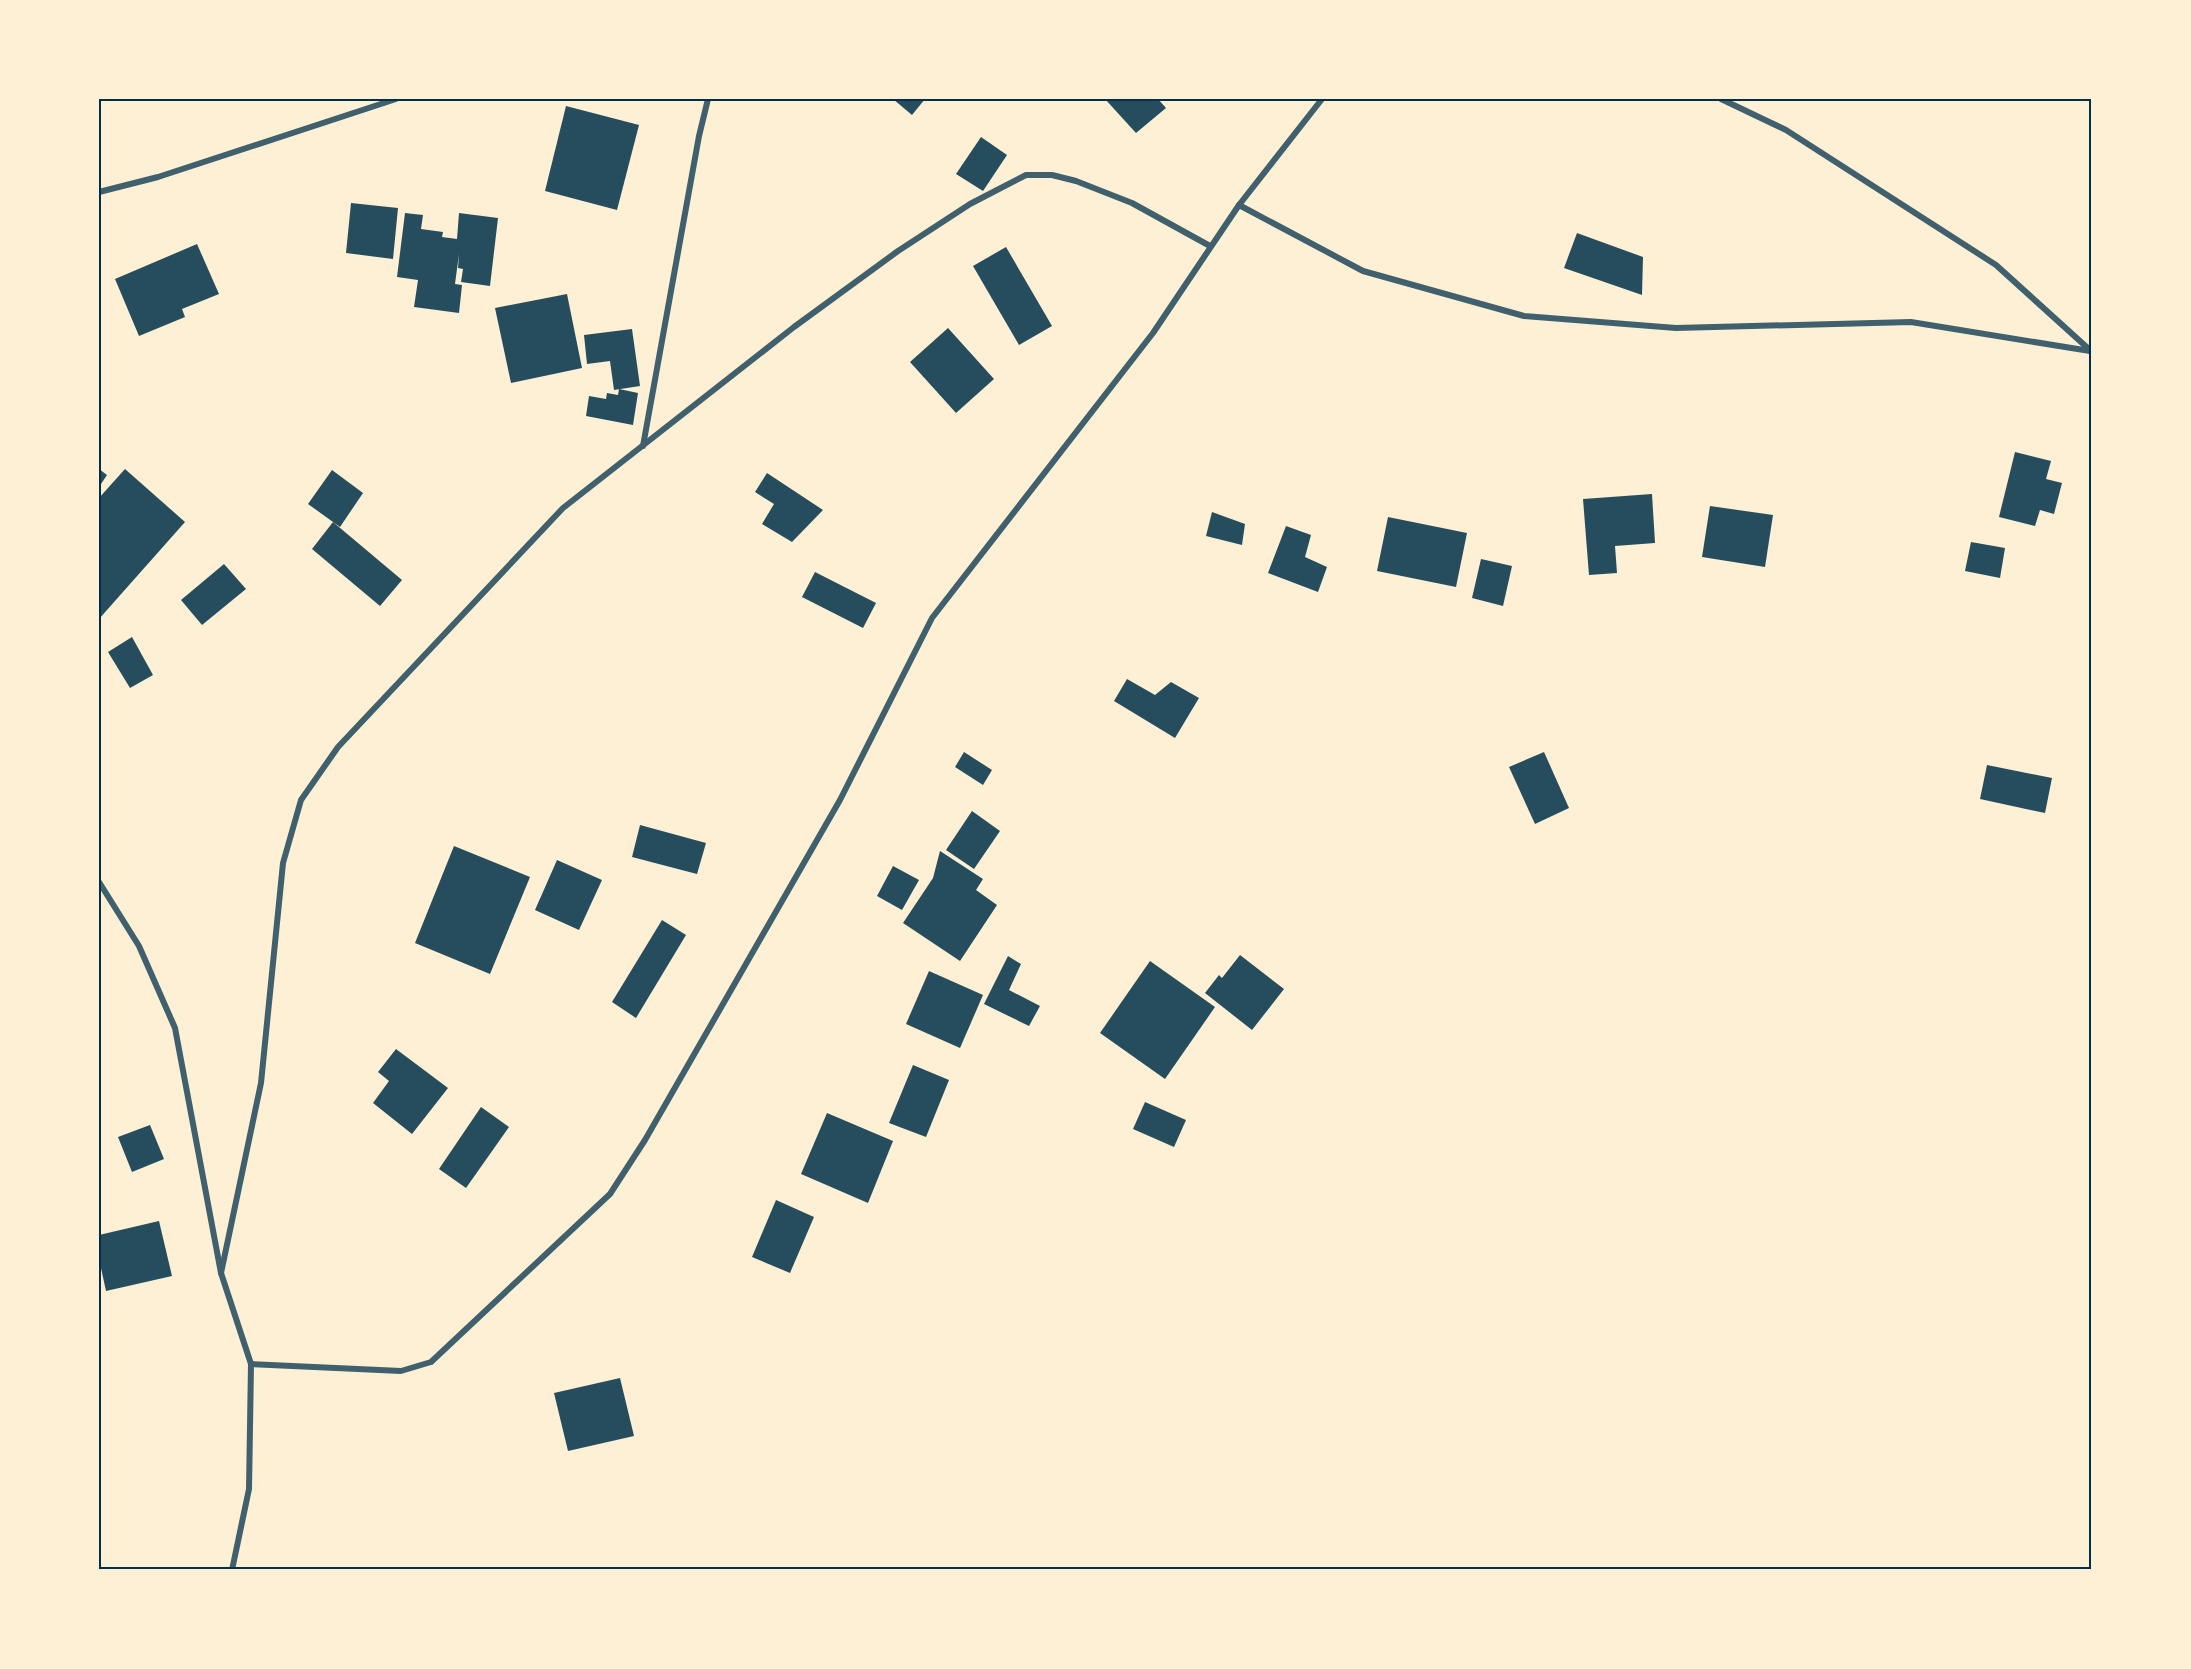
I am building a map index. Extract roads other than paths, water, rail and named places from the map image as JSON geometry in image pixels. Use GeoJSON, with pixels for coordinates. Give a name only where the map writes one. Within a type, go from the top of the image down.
{"type":"FeatureCollection","features":[{"type":"Feature","properties":{"kind":"street"},"geometry":{"type":"LineString","coordinates":[[99,192],[158,177],[396,99]]}},
{"type":"Feature","properties":{"kind":"street"},"geometry":{"type":"LineString","coordinates":[[643,447],[699,136],[708,99]]}},
{"type":"Feature","properties":{"kind":"street"},"geometry":{"type":"LineString","coordinates":[[251,1364],[401,1371],[431,1362],[610,1194],[645,1140],[840,800],[932,618],[1153,333],[1239,205],[1322,99]]}},
{"type":"Feature","properties":{"kind":"street"},"geometry":{"type":"LineString","coordinates":[[1721,99],[1786,130],[1996,265],[2091,351]]}},
{"type":"Feature","properties":{"kind":"street"},"geometry":{"type":"LineString","coordinates":[[221,1273],[261,1083],[283,863],[301,800],[338,747],[563,508],[794,327],[897,251],[970,204],[1026,175],[1052,175],[1076,180],[1132,203],[1210,246]]}},
{"type":"Feature","properties":{"kind":"street"},"geometry":{"type":"LineString","coordinates":[[1239,205],[1363,271],[1524,316],[1676,328],[1911,322],[2091,351]]}},
{"type":"Feature","properties":{"kind":"street"},"geometry":{"type":"LineString","coordinates":[[99,882],[139,946],[175,1028],[221,1273],[251,1364],[249,1489],[232,1570]]}}]}
